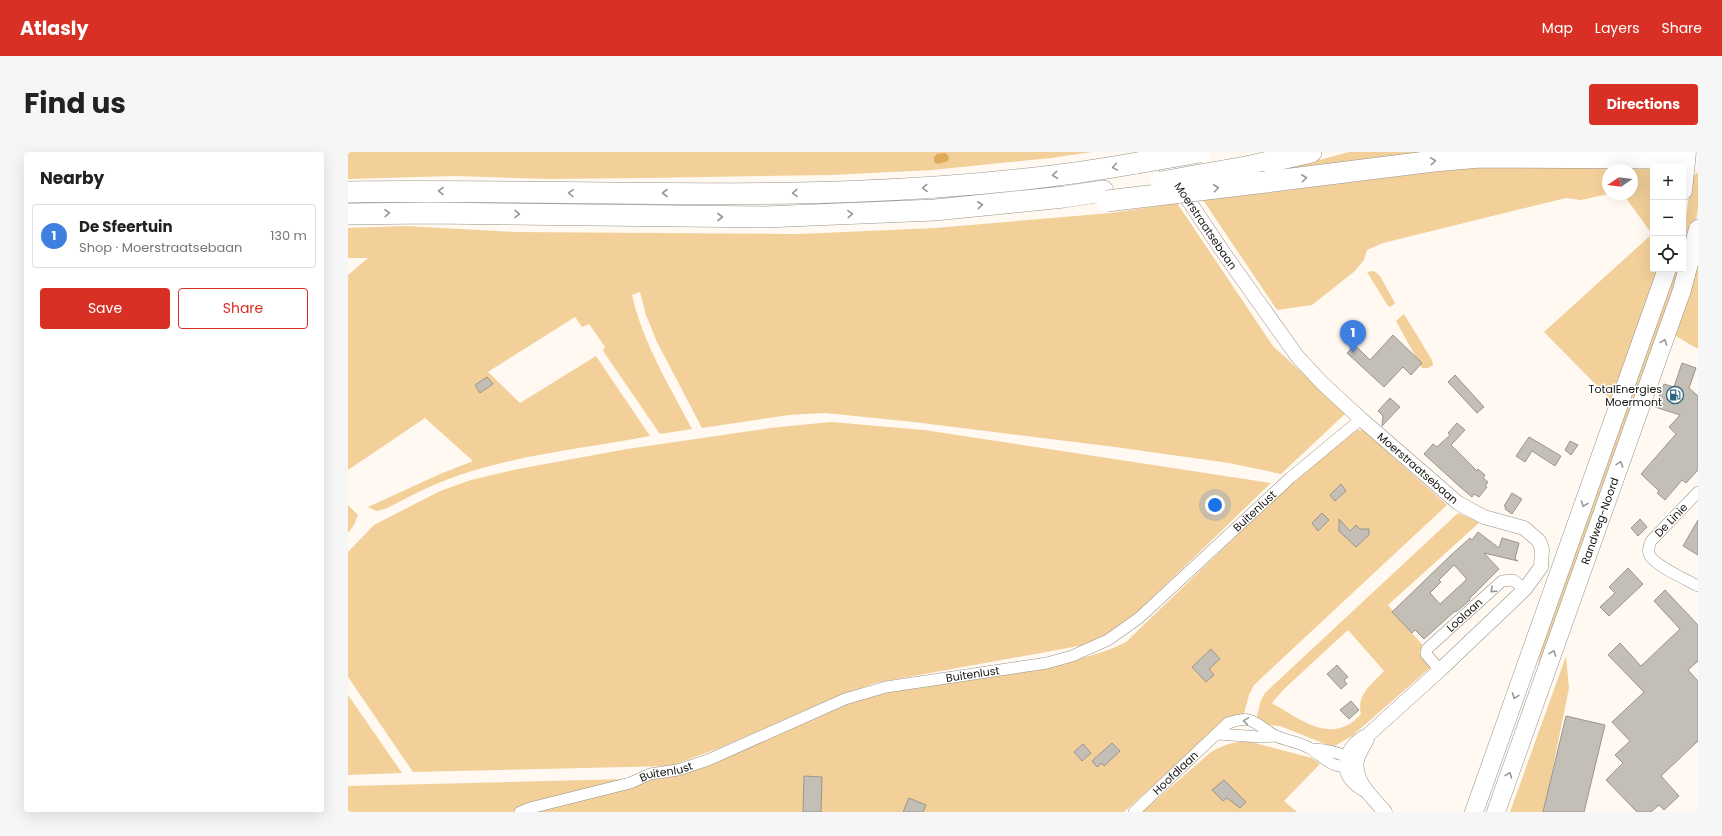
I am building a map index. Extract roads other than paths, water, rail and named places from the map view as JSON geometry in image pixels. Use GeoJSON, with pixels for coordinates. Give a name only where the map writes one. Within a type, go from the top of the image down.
{"type":"FeatureCollection","features":[{"type":"Feature","properties":{"kind":"highway"},"geometry":{"type":"LineString","coordinates":[[1136,163],[1168,152]]}},
{"type":"Feature","properties":{"kind":"highway"},"geometry":{"type":"LineString","coordinates":[[348,192],[823,193],[929,188],[1094,171],[1200,152]]}},
{"type":"Feature","properties":{"kind":"highway"},"geometry":{"type":"LineString","coordinates":[[1105,196],[1311,152]]}},
{"type":"Feature","properties":{"kind":"highway"},"geometry":{"type":"LineString","coordinates":[[348,214],[428,213],[764,217],[935,210],[1064,197],[1105,196],[1266,182],[1434,161],[1480,157],[1653,158],[1672,161],[1674,164]]}},
{"type":"Feature","properties":{"kind":"main road"},"geometry":{"type":"LineString","coordinates":[[1685,164],[1687,152]]}},
{"type":"Feature","properties":{"kind":"main road","name":"Randweg-Noord"},"geometry":{"type":"LineString","coordinates":[[1496,812],[1673,318],[1690,266],[1698,229]]}},
{"type":"Feature","properties":{"kind":"main road","name":"Randweg-Noord"},"geometry":{"type":"LineString","coordinates":[[1474,812],[1666,272]]}},
{"type":"Feature","properties":{"kind":"street","name":"Moerstraatsebaan"},"geometry":{"type":"LineString","coordinates":[[1156,152],[1223,252],[1280,333],[1297,356],[1322,383],[1458,503],[1484,517],[1524,528],[1539,541],[1542,549],[1541,567],[1525,589],[1440,670],[1368,735],[1360,752],[1350,761]]}},
{"type":"Feature","properties":{"kind":"street","name":"Buitenlust"},"geometry":{"type":"LineString","coordinates":[[520,812],[530,808],[630,783],[650,774],[678,770],[708,760],[846,699],[886,688],[1047,663],[1072,656],[1108,640],[1139,618],[1290,478],[1361,419]]}},
{"type":"Feature","properties":{"kind":"street","name":"De Linie"},"geometry":{"type":"LineString","coordinates":[[1698,492],[1651,541],[1648,550],[1649,555],[1656,562],[1698,586]]}},
{"type":"Feature","properties":{"kind":"street","name":"Loolaan"},"geometry":{"type":"LineString","coordinates":[[1440,670],[1426,654],[1427,649],[1502,581],[1513,580],[1525,589]]}},
{"type":"Feature","properties":{"kind":"street","name":"Hoofdlaan"},"geometry":{"type":"LineString","coordinates":[[1134,812],[1228,723],[1240,720],[1250,720],[1276,736],[1312,749],[1322,758],[1350,761]]}},
{"type":"Feature","properties":{"kind":"street","name":"Hoofdlaan"},"geometry":{"type":"LineString","coordinates":[[1218,734],[1260,737],[1276,736]]}},
{"type":"Feature","properties":{"kind":"street"},"geometry":{"type":"LineString","coordinates":[[1350,761],[1358,772],[1365,790],[1385,812]]}},
{"type":"Feature","properties":{"kind":"place","name":"De Sfeertuin"},"geometry":{"type":"Point","coordinates":[1353,353]}},
{"type":"Feature","properties":{"kind":"place","name":"TotalEnergies Moermont"},"geometry":{"type":"Point","coordinates":[1675,395]}}]}
